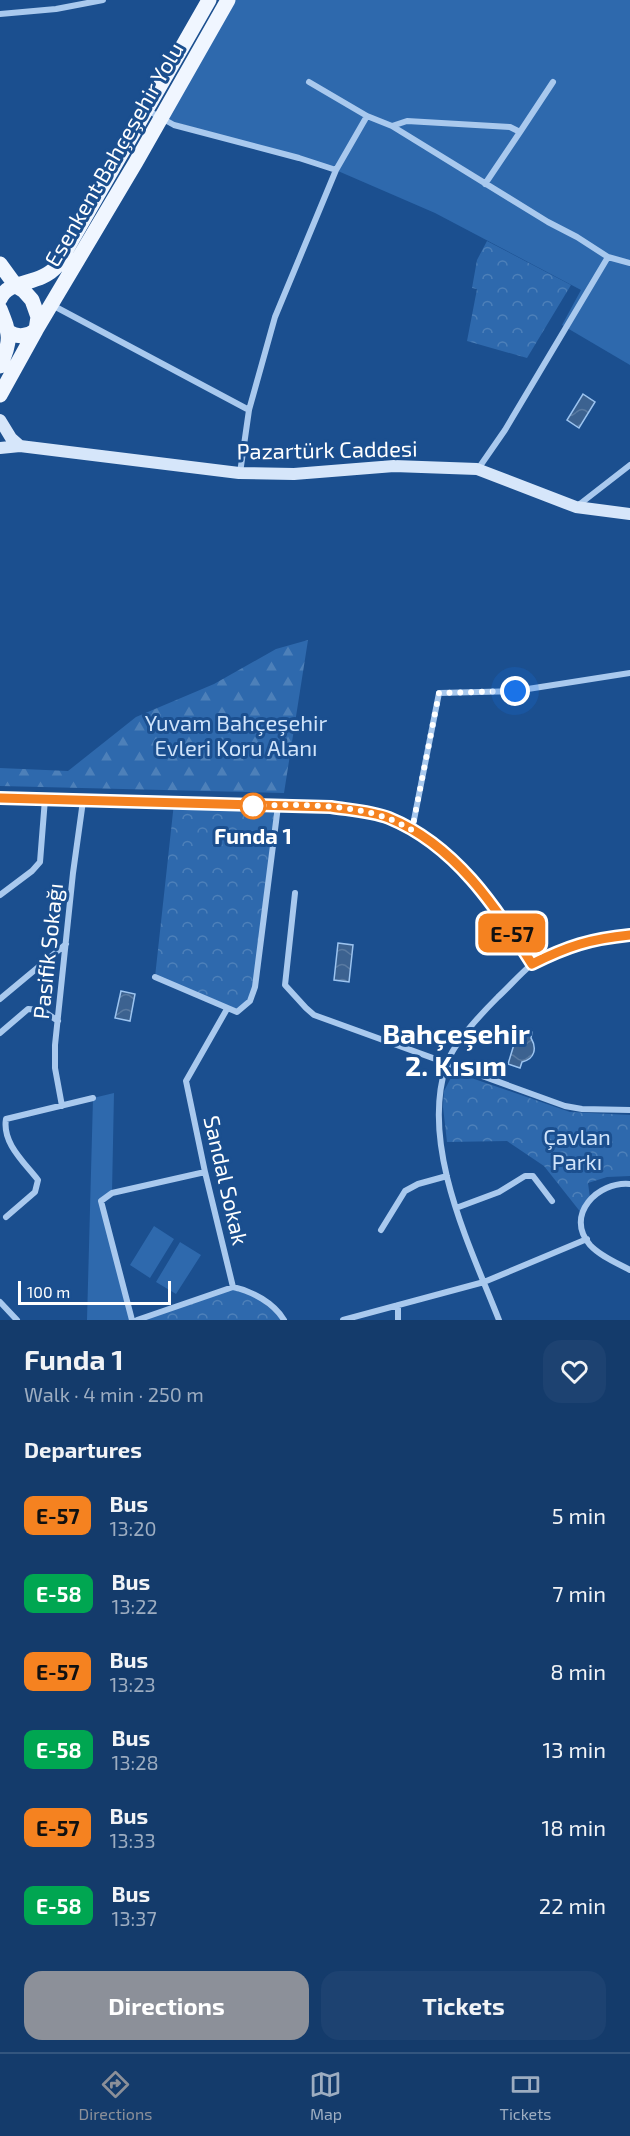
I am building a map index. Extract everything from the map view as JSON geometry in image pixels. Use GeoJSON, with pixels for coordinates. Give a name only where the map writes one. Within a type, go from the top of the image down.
{"type":"FeatureCollection","features":[{"type":"Feature","properties":{"kind":"main road","name":"Esenkent Bahçeşehir Yolu"},"geometry":{"type":"LineString","coordinates":[[0,298],[5,290],[44,278],[57,266],[209,0]]}},
{"type":"Feature","properties":{"kind":"main road","name":"Esenkent Bahçeşehir Yolu"},"geometry":{"type":"LineString","coordinates":[[0,394],[228,0]]}},
{"type":"Feature","properties":{"kind":"main road"},"geometry":{"type":"LineString","coordinates":[[0,264],[16,286],[28,295],[35,307],[38,320],[36,330],[23,335],[9,332]]}},
{"type":"Feature","properties":{"kind":"main road"},"geometry":{"type":"LineString","coordinates":[[0,309],[9,332],[8,344],[0,366]]}},
{"type":"Feature","properties":{"kind":"street"},"geometry":{"type":"LineString","coordinates":[[0,14],[56,9],[103,0]]}},
{"type":"Feature","properties":{"kind":"street"},"geometry":{"type":"LineString","coordinates":[[309,82],[367,116],[392,126],[608,256],[630,263]]}},
{"type":"Feature","properties":{"kind":"street"},"geometry":{"type":"LineString","coordinates":[[485,184],[554,82]]}},
{"type":"Feature","properties":{"kind":"street"},"geometry":{"type":"LineString","coordinates":[[147,110],[174,125],[336,170]]}},
{"type":"Feature","properties":{"kind":"street"},"geometry":{"type":"LineString","coordinates":[[239,473],[249,410],[280,302],[336,170],[367,116]]}},
{"type":"Feature","properties":{"kind":"street"},"geometry":{"type":"LineString","coordinates":[[392,126],[407,121],[510,127],[520,132]]}},
{"type":"Feature","properties":{"kind":"street"},"geometry":{"type":"LineString","coordinates":[[477,469],[505,430],[608,256]]}},
{"type":"Feature","properties":{"kind":"street"},"geometry":{"type":"LineString","coordinates":[[52,305],[249,410]]}},
{"type":"Feature","properties":{"kind":"street"},"geometry":{"type":"LineString","coordinates":[[0,420],[10,438],[20,446]]}},
{"type":"Feature","properties":{"kind":"street","name":"Pazartürk Caddesi"},"geometry":{"type":"LineString","coordinates":[[0,448],[20,446],[239,473],[294,474],[394,466],[477,469],[576,507],[630,513]]}},
{"type":"Feature","properties":{"kind":"street"},"geometry":{"type":"LineString","coordinates":[[576,507],[630,465]]}},
{"type":"Feature","properties":{"kind":"street"},"geometry":{"type":"LineString","coordinates":[[412,830],[439,693],[515,691],[630,673]]}},
{"type":"Feature","properties":{"kind":"street"},"geometry":{"type":"LineString","coordinates":[[0,798],[331,807],[364,811],[388,818],[412,830],[448,856],[478,886],[532,964]]}},
{"type":"Feature","properties":{"kind":"street"},"geometry":{"type":"LineString","coordinates":[[0,895],[32,872],[40,862],[45,799]]}},
{"type":"Feature","properties":{"kind":"street","name":"Pasifik Sokağı"},"geometry":{"type":"LineString","coordinates":[[62,1106],[55,1068],[58,1021],[83,801]]}},
{"type":"Feature","properties":{"kind":"street"},"geometry":{"type":"LineString","coordinates":[[155,977],[237,1012],[250,1001],[255,987],[278,806]]}},
{"type":"Feature","properties":{"kind":"street"},"geometry":{"type":"LineString","coordinates":[[295,893],[285,985],[314,1015],[565,1106],[582,1109],[630,1110]]}},
{"type":"Feature","properties":{"kind":"street"},"geometry":{"type":"LineString","coordinates":[[499,1320],[456,1208],[442,1159],[438,1120],[446,1064],[475,1022],[532,964],[572,946],[592,940],[630,935]]}},
{"type":"Feature","properties":{"kind":"street"},"geometry":{"type":"LineString","coordinates":[[0,999],[66,944]]}},
{"type":"Feature","properties":{"kind":"street"},"geometry":{"type":"LineString","coordinates":[[0,1033],[28,1009],[42,1010],[58,1021]]}},
{"type":"Feature","properties":{"kind":"street","name":"Sandal Sokak"},"geometry":{"type":"LineString","coordinates":[[226,1009],[186,1081],[233,1287]]}},
{"type":"Feature","properties":{"kind":"street"},"geometry":{"type":"LineString","coordinates":[[6,1217],[35,1192],[38,1180],[9,1143],[4,1126],[6,1119],[93,1098]]}},
{"type":"Feature","properties":{"kind":"street"},"geometry":{"type":"LineString","coordinates":[[205,1172],[112,1193],[101,1202],[134,1320],[233,1287],[248,1290],[279,1312],[284,1320]]}},
{"type":"Feature","properties":{"kind":"street"},"geometry":{"type":"LineString","coordinates":[[381,1230],[405,1191],[418,1184],[447,1176]]}},
{"type":"Feature","properties":{"kind":"street"},"geometry":{"type":"LineString","coordinates":[[456,1208],[499,1192],[525,1176],[533,1176],[552,1202]]}},
{"type":"Feature","properties":{"kind":"street"},"geometry":{"type":"LineString","coordinates":[[630,1184],[621,1183],[605,1187],[590,1198],[582,1214],[582,1230],[590,1245],[630,1270]]}},
{"type":"Feature","properties":{"kind":"street"},"geometry":{"type":"LineString","coordinates":[[343,1320],[484,1282],[587,1239]]}},
{"type":"Feature","properties":{"kind":"street"},"geometry":{"type":"LineString","coordinates":[[0,1302],[17,1320]]}},
{"type":"Feature","properties":{"kind":"street"},"geometry":{"type":"LineString","coordinates":[[398,1305],[398,1320]]}},
{"type":"Feature","properties":{"kind":"green space"},"geometry":{"type":"Polygon","coordinates":[[[228,0],[630,0],[630,365],[562,325],[581,290],[435,213],[331,168],[161,118],[228,0]]]}},
{"type":"Feature","properties":{"kind":"green space"},"geometry":{"type":"Polygon","coordinates":[[[487,241],[571,285],[527,358],[467,341],[477,289],[472,288],[477,260],[487,241]]]}},
{"type":"Feature","properties":{"kind":"green space","name":"Yuvam Bahçeşehir Evleri Koru Alanı"},"geometry":{"type":"Polygon","coordinates":[[[308,640],[284,793],[0,786],[0,768],[68,771],[136,717],[214,684],[276,649],[308,640]]]}},
{"type":"Feature","properties":{"kind":"green space"},"geometry":{"type":"Polygon","coordinates":[[[174,803],[278,806],[255,987],[250,1001],[237,1012],[155,977],[174,803]]]}},
{"type":"Feature","properties":{"kind":"green space","name":"Çavlan Parkı"},"geometry":{"type":"Polygon","coordinates":[[[454,1072],[570,1112],[630,1115],[630,1176],[607,1177],[588,1183],[590,1198],[582,1214],[544,1166],[507,1141],[447,1142],[443,1107],[444,1091],[454,1072]]]}},
{"type":"Feature","properties":{"kind":"green space"},"geometry":{"type":"Polygon","coordinates":[[[114,1093],[112,1193],[101,1202],[132,1320],[87,1320],[93,1098],[114,1093]]]}},
{"type":"Feature","properties":{"kind":"green space"},"geometry":{"type":"Polygon","coordinates":[[[154,1226],[174,1239],[150,1278],[130,1265],[154,1226]]]}},
{"type":"Feature","properties":{"kind":"green space"},"geometry":{"type":"Polygon","coordinates":[[[180,1242],[201,1255],[176,1294],[156,1282],[180,1242]]]}},
{"type":"Feature","properties":{"kind":"green space"},"geometry":{"type":"Polygon","coordinates":[[[233,1287],[248,1290],[284,1320],[137,1320],[233,1287]]]}},
{"type":"Feature","properties":{"kind":"water"},"geometry":{"type":"Polygon","coordinates":[[[583,394],[595,402],[579,428],[567,420],[583,394]]]}},
{"type":"Feature","properties":{"kind":"water"},"geometry":{"type":"Polygon","coordinates":[[[338,943],[353,945],[349,982],[334,980],[338,943]]]}},
{"type":"Feature","properties":{"kind":"water"},"geometry":{"type":"Polygon","coordinates":[[[121,991],[135,994],[130,1021],[115,1018],[121,991]]]}},
{"type":"Feature","properties":{"kind":"water"},"geometry":{"type":"Polygon","coordinates":[[[519,1028],[532,1032],[531,1038],[534,1046],[534,1053],[522,1062],[520,1068],[508,1064],[519,1028]]]}},
{"type":"Feature","properties":{"kind":"bus line","name":"E-57"},"geometry":{"type":"LineString","coordinates":[[0,798],[331,807],[364,811],[388,818],[415,832],[448,856],[478,886],[532,964],[577,944],[630,935]]}},
{"type":"Feature","properties":{"kind":"place","name":"Funda 1"},"geometry":{"type":"Point","coordinates":[253,806]}},
{"type":"Feature","properties":{"kind":"district","name":"Bahçeşehir 2. Kısım"},"geometry":{"type":"Point","coordinates":[456,1049]}},
{"type":"Feature","properties":{"kind":"route"},"geometry":{"type":"LineString","coordinates":[[253,806],[331,807],[364,811],[388,818],[412,830],[439,693],[515,691]]}}]}
